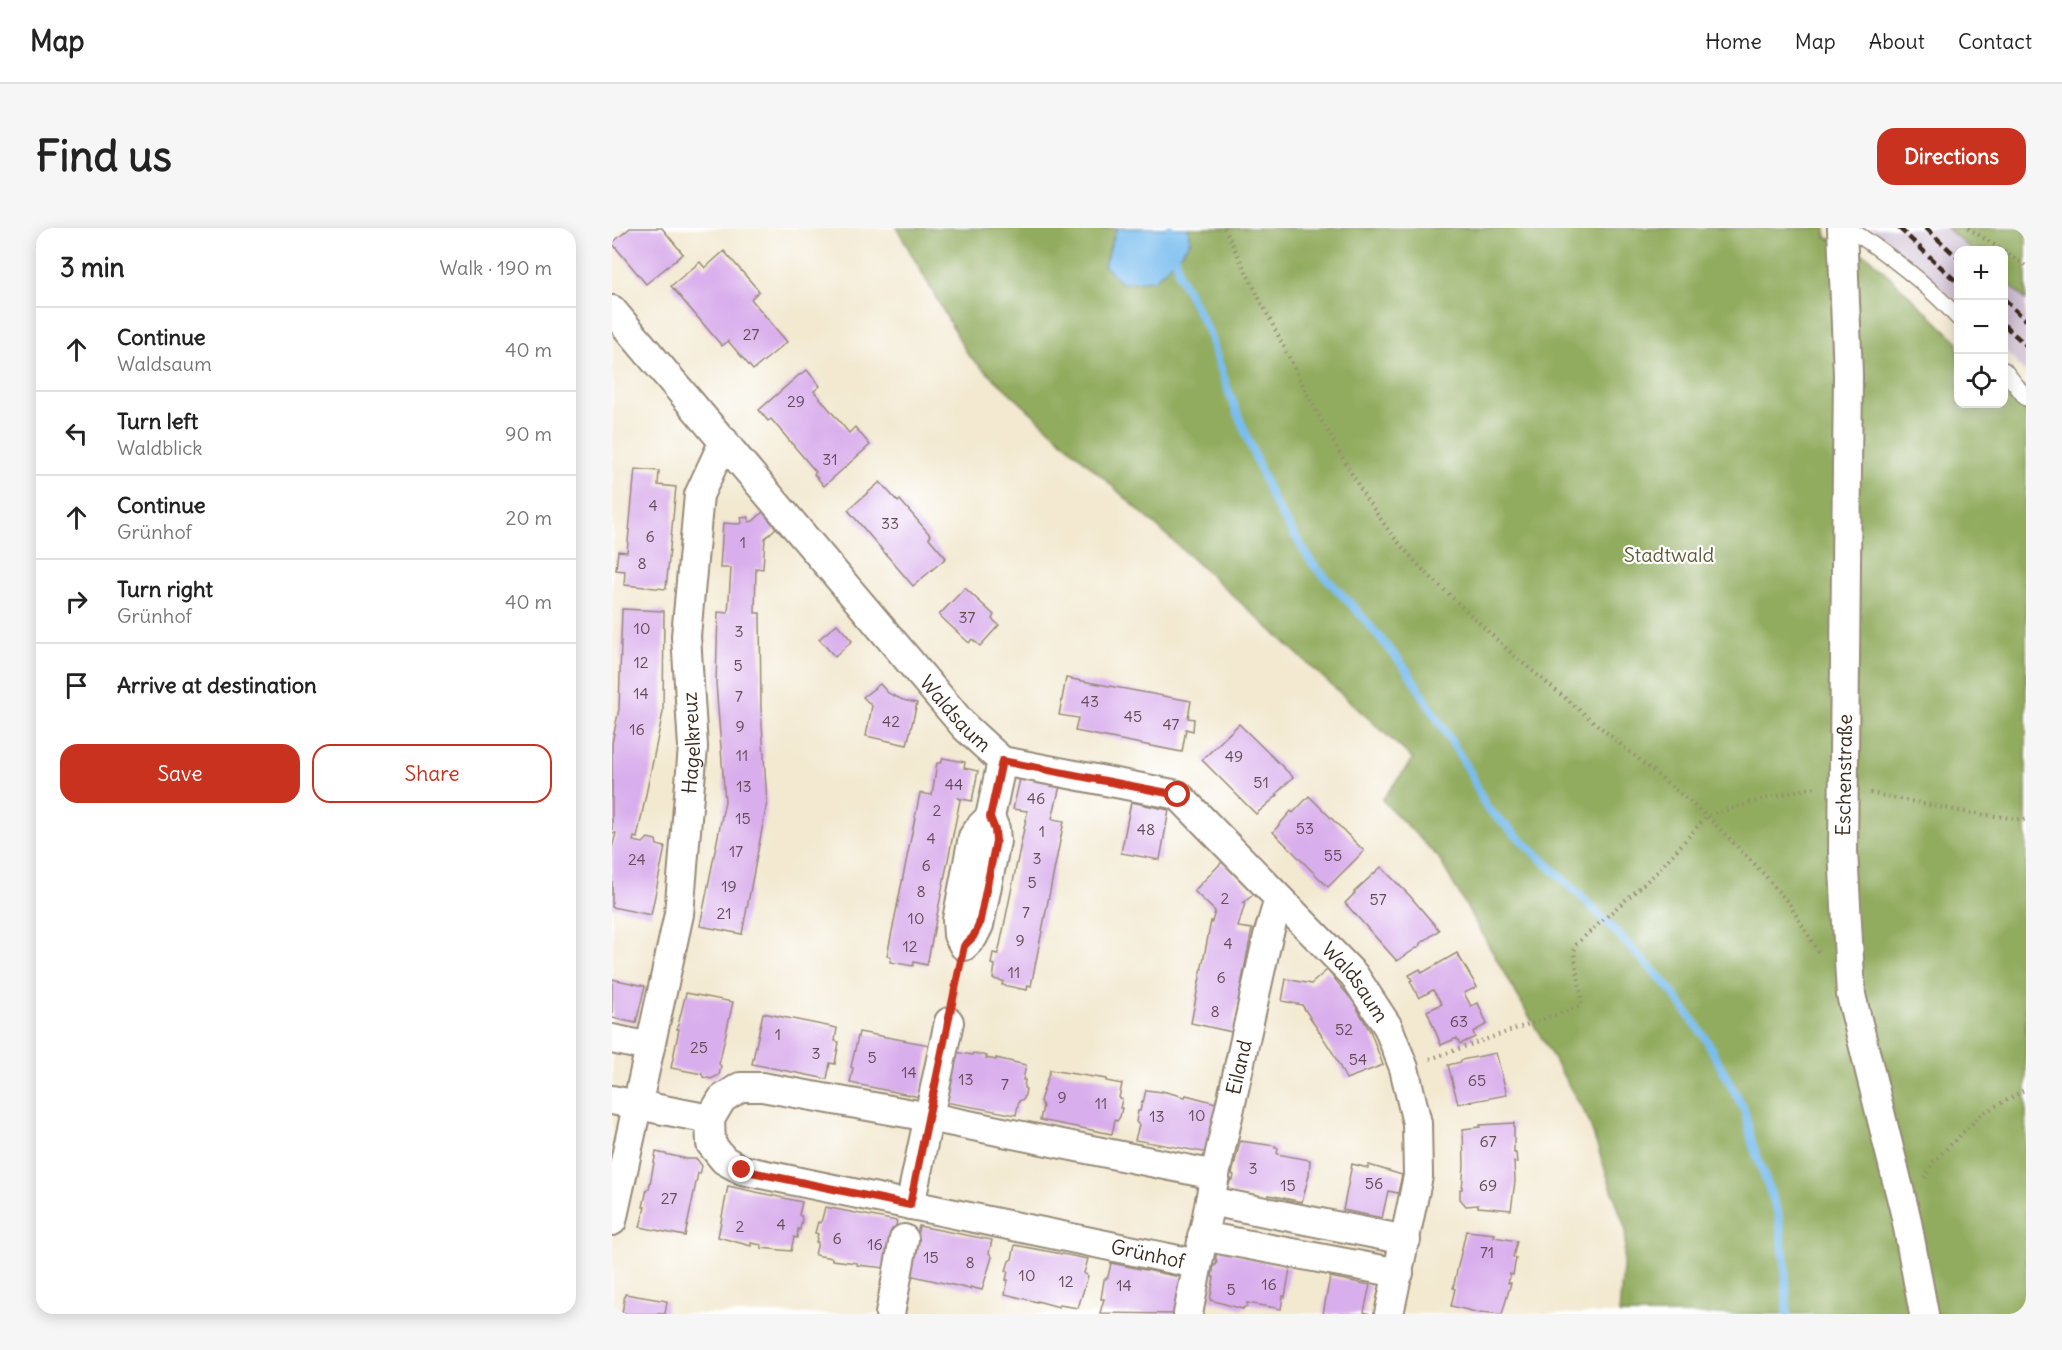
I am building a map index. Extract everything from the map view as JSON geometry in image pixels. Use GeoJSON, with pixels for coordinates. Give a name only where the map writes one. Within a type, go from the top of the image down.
{"type":"FeatureCollection","features":[{"type":"Feature","properties":{"kind":"street","name":"Eschenstraße"},"geometry":{"type":"LineString","coordinates":[[1842,228],[1848,375],[1844,882],[1851,995],[1906,1216],[1924,1314]]}},
{"type":"Feature","properties":{"kind":"street","name":"Waldsaum"},"geometry":{"type":"LineString","coordinates":[[612,310],[965,727],[1002,761],[1178,795],[1354,975],[1388,1027],[1404,1068],[1417,1123],[1418,1176],[1389,1314]]}},
{"type":"Feature","properties":{"kind":"street","name":"Hagelkreuz"},"geometry":{"type":"LineString","coordinates":[[612,1221],[625,1102],[650,1047],[679,914],[693,747],[686,636],[699,495],[724,441]]}},
{"type":"Feature","properties":{"kind":"street"},"geometry":{"type":"LineString","coordinates":[[964,946],[958,934],[957,920],[973,837],[990,817],[1002,761]]}},
{"type":"Feature","properties":{"kind":"street","name":"Eiland"},"geometry":{"type":"LineString","coordinates":[[1202,1236],[1268,936],[1279,899]]}},
{"type":"Feature","properties":{"kind":"street"},"geometry":{"type":"LineString","coordinates":[[910,1205],[949,1022]]}},
{"type":"Feature","properties":{"kind":"street"},"geometry":{"type":"LineString","coordinates":[[612,1039],[650,1047]]}},
{"type":"Feature","properties":{"kind":"street"},"geometry":{"type":"LineString","coordinates":[[625,1102],[710,1119],[722,1099],[741,1088],[762,1087],[929,1117],[1212,1188],[1406,1240]]}},
{"type":"Feature","properties":{"kind":"street","name":"Grünhof"},"geometry":{"type":"LineString","coordinates":[[710,1119],[711,1144],[724,1160],[742,1170],[1197,1264],[1202,1236],[1399,1273]]}},
{"type":"Feature","properties":{"kind":"street"},"geometry":{"type":"LineString","coordinates":[[890,1314],[904,1239]]}},
{"type":"Feature","properties":{"kind":"street"},"geometry":{"type":"LineString","coordinates":[[1188,1314],[1197,1264]]}},
{"type":"Feature","properties":{"kind":"lane"},"geometry":{"type":"LineString","coordinates":[[1848,228],[1918,279],[1954,313]]}},
{"type":"Feature","properties":{"kind":"lane"},"geometry":{"type":"LineString","coordinates":[[2008,375],[2026,398]]}},
{"type":"Feature","properties":{"kind":"path"},"geometry":{"type":"LineString","coordinates":[[1224,228],[1316,411],[1365,497],[1392,535],[1422,569],[1512,654],[1707,816],[1762,872],[1790,905],[1821,957]]}},
{"type":"Feature","properties":{"kind":"path"},"geometry":{"type":"LineString","coordinates":[[1968,228],[1995,246]]}},
{"type":"Feature","properties":{"kind":"path"},"geometry":{"type":"LineString","coordinates":[[2008,254],[2026,266]]}},
{"type":"Feature","properties":{"kind":"path"},"geometry":{"type":"LineString","coordinates":[[1404,1068],[1580,1006],[1582,1001],[1574,953],[1575,945],[1657,872],[1707,816],[1774,796],[1816,787],[1845,787],[1965,812],[2026,819]]}},
{"type":"Feature","properties":{"kind":"path"},"geometry":{"type":"LineString","coordinates":[[949,1022],[964,946]]}},
{"type":"Feature","properties":{"kind":"path"},"geometry":{"type":"LineString","coordinates":[[1906,1216],[1934,1161],[1982,1114],[2026,1089]]}},
{"type":"Feature","properties":{"kind":"shaded area"},"geometry":{"type":"Polygon","coordinates":[[[1870,228],[1947,228],[1967,246],[1954,246],[1954,301],[1870,228]]]}},
{"type":"Feature","properties":{"kind":"shaded area"},"geometry":{"type":"Polygon","coordinates":[[[2008,284],[2026,300],[2026,374],[2008,354],[2008,284]]]}},
{"type":"Feature","properties":{"kind":"green space","name":"Stadtwald"},"geometry":{"type":"Polygon","coordinates":[[[897,228],[1117,228],[1104,265],[1190,242],[1188,228],[1826,228],[1826,237],[1869,257],[1954,338],[1954,408],[2008,408],[2008,391],[2026,409],[2026,1314],[1619,1314],[1626,1231],[1588,1119],[1438,857],[1382,800],[1413,759],[968,355],[897,228]]]}},
{"type":"Feature","properties":{"kind":"green space"},"geometry":{"type":"Polygon","coordinates":[[[1947,228],[2026,228],[2026,300],[2008,284],[2008,246],[1967,246],[1947,228]]]}},
{"type":"Feature","properties":{"kind":"water"},"geometry":{"type":"Polygon","coordinates":[[[1117,228],[1188,228],[1190,242],[1154,280],[1121,283],[1104,265],[1117,228]]]}},
{"type":"Feature","properties":{"kind":"building"},"geometry":{"type":"Polygon","coordinates":[[[630,228],[662,228],[683,254],[646,284],[612,243],[630,228]]]}},
{"type":"Feature","properties":{"kind":"building"},"geometry":{"type":"Polygon","coordinates":[[[724,251],[759,291],[751,299],[787,342],[753,370],[728,341],[722,346],[671,286],[700,262],[705,268],[724,251]]]}},
{"type":"Feature","properties":{"kind":"building"},"geometry":{"type":"Polygon","coordinates":[[[807,370],[820,386],[814,391],[849,433],[855,427],[870,445],[824,486],[814,474],[816,472],[771,419],[768,421],[759,410],[807,370]]]}},
{"type":"Feature","properties":{"kind":"building"},"geometry":{"type":"Polygon","coordinates":[[[635,469],[659,471],[658,485],[676,487],[666,589],[624,585],[625,571],[616,570],[618,551],[627,552],[635,469]]]}},
{"type":"Feature","properties":{"kind":"building"},"geometry":{"type":"Polygon","coordinates":[[[880,482],[898,502],[900,500],[931,536],[929,538],[946,558],[913,586],[848,510],[880,482]]]}},
{"type":"Feature","properties":{"kind":"building"},"geometry":{"type":"Polygon","coordinates":[[[763,512],[776,528],[765,538],[763,569],[756,568],[755,613],[760,613],[761,709],[767,803],[742,934],[700,926],[725,801],[716,683],[718,612],[728,613],[731,568],[720,568],[723,523],[738,524],[742,523],[741,518],[749,517],[749,522],[753,521],[763,512]]]}},
{"type":"Feature","properties":{"kind":"building"},"geometry":{"type":"Polygon","coordinates":[[[965,588],[994,615],[992,619],[999,625],[980,646],[972,639],[969,643],[939,615],[965,588]]]}},
{"type":"Feature","properties":{"kind":"building"},"geometry":{"type":"Polygon","coordinates":[[[622,609],[664,611],[663,712],[637,838],[634,837],[633,841],[643,843],[648,838],[656,840],[657,845],[665,847],[651,915],[612,907],[612,848],[616,833],[612,833],[612,743],[619,709],[622,609]]]}},
{"type":"Feature","properties":{"kind":"building"},"geometry":{"type":"Polygon","coordinates":[[[837,624],[852,641],[835,657],[819,639],[837,624]]]}},
{"type":"Feature","properties":{"kind":"building"},"geometry":{"type":"Polygon","coordinates":[[[1066,678],[1191,701],[1188,718],[1194,719],[1193,731],[1186,729],[1182,752],[1075,731],[1078,718],[1059,715],[1066,678]]]}},
{"type":"Feature","properties":{"kind":"building"},"geometry":{"type":"Polygon","coordinates":[[[880,684],[888,693],[917,703],[907,745],[866,736],[872,706],[863,697],[880,684]]]}},
{"type":"Feature","properties":{"kind":"building"},"geometry":{"type":"Polygon","coordinates":[[[1239,724],[1293,777],[1276,794],[1278,795],[1256,814],[1202,760],[1239,724]]]}},
{"type":"Feature","properties":{"kind":"building"},"geometry":{"type":"Polygon","coordinates":[[[943,758],[965,762],[964,768],[978,771],[972,801],[958,798],[960,800],[927,965],[914,962],[913,966],[890,962],[891,957],[887,956],[920,793],[932,795],[937,763],[941,763],[943,758]]]}},
{"type":"Feature","properties":{"kind":"building"},"geometry":{"type":"Polygon","coordinates":[[[1034,776],[1060,786],[1052,819],[1064,821],[1031,986],[1028,985],[1027,990],[1002,985],[1003,981],[993,979],[995,965],[991,964],[993,953],[998,954],[999,950],[1027,814],[1027,811],[1013,809],[1020,779],[1033,781],[1034,776]]]}},
{"type":"Feature","properties":{"kind":"building"},"geometry":{"type":"Polygon","coordinates":[[[1309,796],[1364,851],[1328,887],[1273,832],[1291,811],[1293,813],[1309,796]]]}},
{"type":"Feature","properties":{"kind":"building"},"geometry":{"type":"Polygon","coordinates":[[[1131,802],[1169,810],[1160,860],[1121,853],[1131,802]]]}},
{"type":"Feature","properties":{"kind":"building"},"geometry":{"type":"Polygon","coordinates":[[[1222,862],[1254,894],[1243,903],[1245,903],[1238,927],[1252,929],[1232,1032],[1191,1023],[1211,921],[1215,911],[1194,891],[1222,862]]]}},
{"type":"Feature","properties":{"kind":"building"},"geometry":{"type":"Polygon","coordinates":[[[1381,867],[1439,930],[1397,961],[1345,903],[1381,867]]]}},
{"type":"Feature","properties":{"kind":"building"},"geometry":{"type":"Polygon","coordinates":[[[1457,953],[1477,987],[1464,993],[1471,1006],[1478,1003],[1487,1024],[1473,1032],[1475,1037],[1460,1044],[1457,1038],[1441,1045],[1427,1011],[1442,1004],[1433,990],[1419,998],[1409,975],[1420,969],[1422,973],[1457,953]]]}},
{"type":"Feature","properties":{"kind":"building"},"geometry":{"type":"Polygon","coordinates":[[[1327,970],[1353,1001],[1371,1033],[1383,1065],[1346,1079],[1333,1053],[1302,1005],[1282,1001],[1286,979],[1311,984],[1327,970]]]}},
{"type":"Feature","properties":{"kind":"building"},"geometry":{"type":"Polygon","coordinates":[[[612,979],[645,986],[636,1023],[612,1018],[612,979]]]}},
{"type":"Feature","properties":{"kind":"building"},"geometry":{"type":"Polygon","coordinates":[[[686,993],[733,1002],[719,1064],[721,1066],[719,1075],[711,1079],[703,1077],[702,1074],[671,1068],[686,993]]]}},
{"type":"Feature","properties":{"kind":"building"},"geometry":{"type":"Polygon","coordinates":[[[763,1013],[837,1028],[835,1041],[839,1042],[835,1064],[830,1063],[827,1079],[752,1064],[763,1013]]]}},
{"type":"Feature","properties":{"kind":"building"},"geometry":{"type":"Polygon","coordinates":[[[859,1032],[930,1045],[920,1097],[850,1083],[859,1032]]]}},
{"type":"Feature","properties":{"kind":"building"},"geometry":{"type":"Polygon","coordinates":[[[955,1052],[972,1055],[973,1053],[987,1056],[986,1058],[1026,1065],[1023,1080],[1025,1080],[1024,1088],[1026,1089],[1024,1099],[1019,1101],[1016,1115],[945,1102],[955,1052]]]}},
{"type":"Feature","properties":{"kind":"building"},"geometry":{"type":"Polygon","coordinates":[[[1496,1053],[1507,1095],[1458,1104],[1448,1065],[1496,1053]]]}},
{"type":"Feature","properties":{"kind":"building"},"geometry":{"type":"Polygon","coordinates":[[[1050,1070],[1106,1079],[1106,1081],[1122,1084],[1119,1098],[1122,1099],[1120,1108],[1122,1108],[1120,1117],[1117,1121],[1115,1120],[1112,1134],[1040,1120],[1043,1106],[1040,1101],[1050,1070]]]}},
{"type":"Feature","properties":{"kind":"building"},"geometry":{"type":"Polygon","coordinates":[[[1146,1090],[1162,1091],[1185,1097],[1186,1095],[1220,1104],[1209,1153],[1135,1140],[1139,1125],[1136,1122],[1138,1111],[1140,1111],[1146,1090]]]}},
{"type":"Feature","properties":{"kind":"building"},"geometry":{"type":"Polygon","coordinates":[[[1514,1123],[1514,1153],[1516,1153],[1517,1163],[1514,1162],[1515,1181],[1511,1210],[1478,1207],[1478,1205],[1466,1206],[1460,1199],[1464,1166],[1463,1129],[1480,1127],[1480,1125],[1514,1123]]]}},
{"type":"Feature","properties":{"kind":"building"},"geometry":{"type":"Polygon","coordinates":[[[1240,1141],[1276,1146],[1277,1154],[1310,1160],[1309,1175],[1302,1202],[1269,1195],[1269,1199],[1233,1194],[1228,1188],[1231,1179],[1233,1180],[1234,1175],[1232,1174],[1240,1141]]]}},
{"type":"Feature","properties":{"kind":"building"},"geometry":{"type":"Polygon","coordinates":[[[656,1152],[697,1159],[702,1166],[700,1174],[698,1173],[685,1236],[640,1227],[656,1152]]]}},
{"type":"Feature","properties":{"kind":"building"},"geometry":{"type":"Polygon","coordinates":[[[1352,1164],[1368,1168],[1369,1165],[1402,1175],[1398,1193],[1388,1191],[1382,1218],[1343,1210],[1352,1164]]]}},
{"type":"Feature","properties":{"kind":"building"},"geometry":{"type":"Polygon","coordinates":[[[728,1186],[802,1202],[799,1215],[802,1219],[800,1230],[798,1229],[797,1238],[794,1237],[791,1251],[761,1248],[762,1245],[751,1243],[751,1246],[718,1237],[728,1186]]]}},
{"type":"Feature","properties":{"kind":"building"},"geometry":{"type":"Polygon","coordinates":[[[825,1207],[897,1221],[886,1268],[857,1265],[857,1263],[815,1255],[818,1234],[815,1233],[825,1207]]]}},
{"type":"Feature","properties":{"kind":"building"},"geometry":{"type":"Polygon","coordinates":[[[919,1226],[992,1240],[989,1253],[992,1257],[982,1290],[909,1275],[919,1226]]]}},
{"type":"Feature","properties":{"kind":"building"},"geometry":{"type":"Polygon","coordinates":[[[1466,1231],[1495,1234],[1494,1237],[1517,1241],[1513,1257],[1516,1258],[1513,1275],[1510,1274],[1508,1283],[1511,1283],[1502,1314],[1480,1313],[1451,1306],[1466,1231]]]}},
{"type":"Feature","properties":{"kind":"building"},"geometry":{"type":"Polygon","coordinates":[[[1015,1245],[1088,1259],[1084,1273],[1088,1276],[1078,1308],[1059,1305],[1059,1307],[1005,1294],[1008,1280],[1006,1280],[1008,1271],[1006,1271],[1015,1245]]]}},
{"type":"Feature","properties":{"kind":"building"},"geometry":{"type":"Polygon","coordinates":[[[1223,1249],[1256,1261],[1289,1267],[1281,1309],[1247,1303],[1247,1307],[1243,1309],[1210,1300],[1214,1265],[1217,1261],[1216,1254],[1223,1249]]]}},
{"type":"Feature","properties":{"kind":"building"},"geometry":{"type":"Polygon","coordinates":[[[1111,1263],[1185,1278],[1178,1314],[1100,1313],[1104,1299],[1101,1299],[1104,1280],[1108,1277],[1111,1263]]]}},
{"type":"Feature","properties":{"kind":"building"},"geometry":{"type":"Polygon","coordinates":[[[1330,1277],[1370,1285],[1364,1312],[1370,1314],[1323,1314],[1330,1277]]]}},
{"type":"Feature","properties":{"kind":"building"},"geometry":{"type":"Polygon","coordinates":[[[625,1294],[667,1301],[665,1314],[622,1314],[625,1294]]]}},
{"type":"Feature","properties":{"kind":"waterway"},"geometry":{"type":"LineString","coordinates":[[1170,228],[1179,275],[1208,331],[1228,390],[1273,501],[1312,563],[1359,613],[1407,670],[1470,772],[1486,807],[1583,898],[1667,985],[1704,1036],[1744,1109],[1753,1146],[1778,1213],[1785,1263],[1787,1314]]}},
{"type":"Feature","properties":{"kind":"railway"},"geometry":{"type":"LineString","coordinates":[[1899,228],[1954,279]]}},
{"type":"Feature","properties":{"kind":"railway"},"geometry":{"type":"LineString","coordinates":[[1926,228],[1954,254]]}},
{"type":"Feature","properties":{"kind":"railway"},"geometry":{"type":"LineString","coordinates":[[2005,300],[2026,320]]}},
{"type":"Feature","properties":{"kind":"railway"},"geometry":{"type":"LineString","coordinates":[[2008,329],[2026,345]]}},
{"type":"Feature","properties":{"kind":"route"},"geometry":{"type":"LineString","coordinates":[[742,1170],[910,1205],[964,946],[973,937],[979,925],[996,841],[990,817],[1002,761],[1178,795]]}}]}
